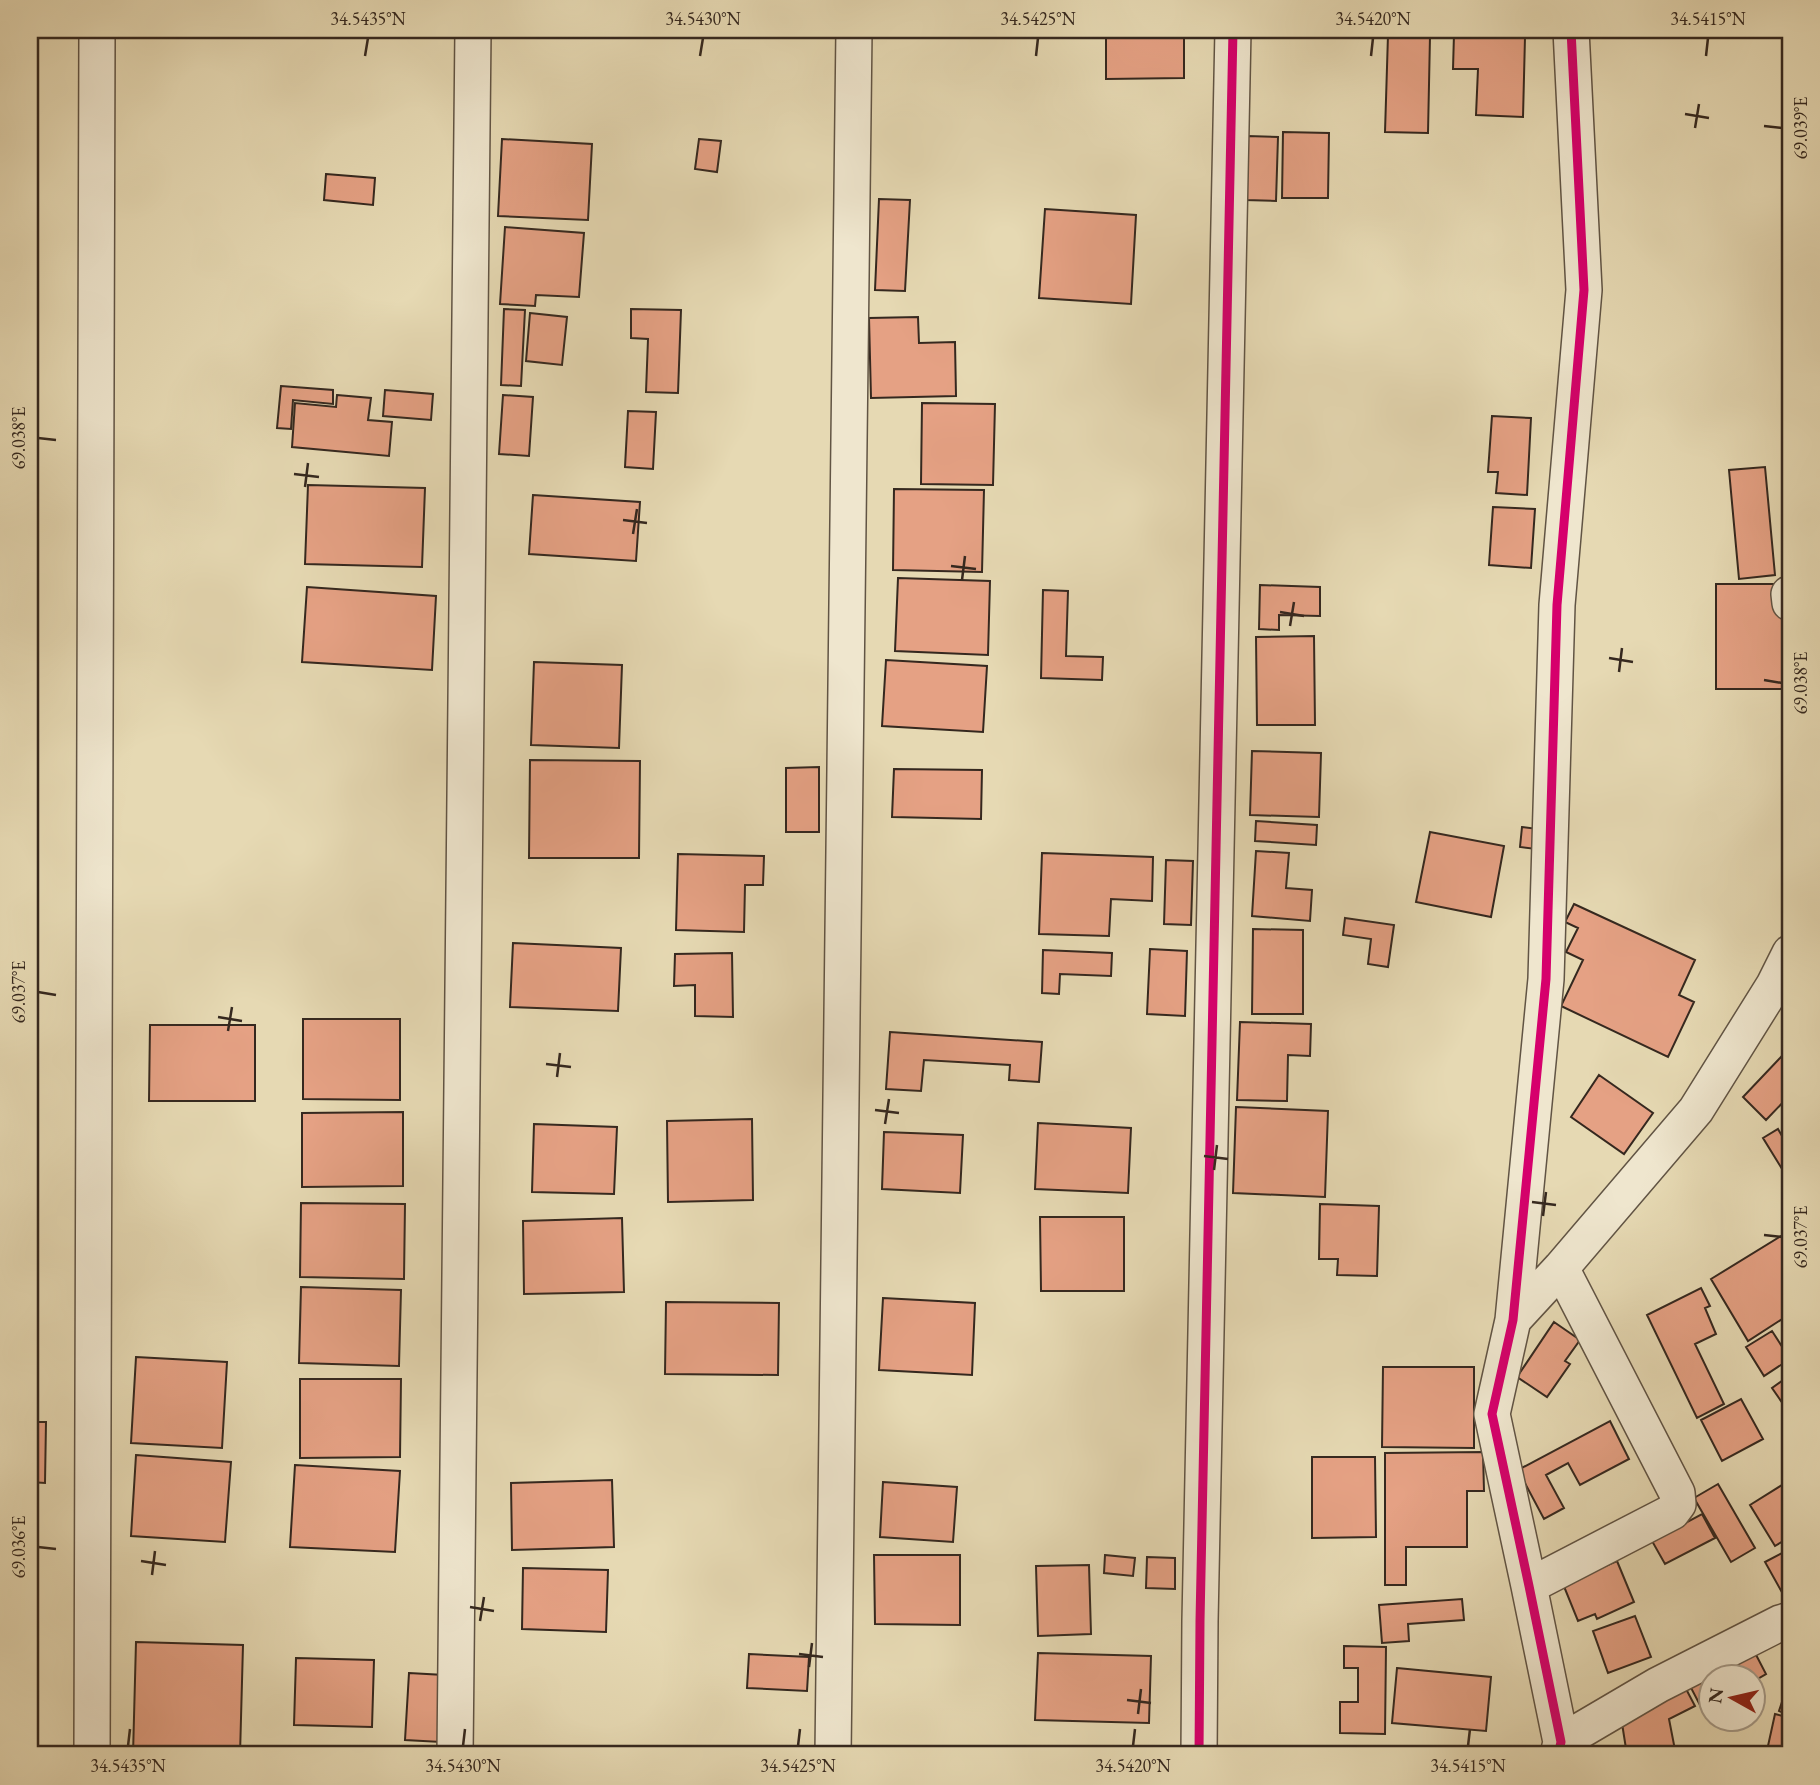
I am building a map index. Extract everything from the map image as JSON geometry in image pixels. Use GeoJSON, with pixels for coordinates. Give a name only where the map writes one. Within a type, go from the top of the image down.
{"type":"FeatureCollection","features":[{"type":"Feature","properties":{"kind":"street"},"geometry":{"type":"LineString","coordinates":[[92,1755],[97,30]]}},
{"type":"Feature","properties":{"kind":"street"},"geometry":{"type":"LineString","coordinates":[[455,1755],[472,30]]}},
{"type":"Feature","properties":{"kind":"street"},"geometry":{"type":"LineString","coordinates":[[833,1755],[854,30]]}},
{"type":"Feature","properties":{"kind":"street"},"geometry":{"type":"LineString","coordinates":[[1199,1755],[1199,1621],[1233,30]]}},
{"type":"Feature","properties":{"kind":"street"},"geometry":{"type":"LineString","coordinates":[[1571,30],[1584,290],[1557,605],[1546,979],[1513,1320],[1492,1414],[1530,1586],[1559,1749],[1658,1685],[1790,1620]]}},
{"type":"Feature","properties":{"kind":"street"},"geometry":{"type":"LineString","coordinates":[[1513,1320],[1562,1268],[1696,1110],[1782,994],[1790,953]]}},
{"type":"Feature","properties":{"kind":"street"},"geometry":{"type":"LineString","coordinates":[[1530,1586],[1672,1512],[1678,1504],[1677,1493],[1562,1268]]}},
{"type":"Feature","properties":{"kind":"building"},"geometry":{"type":"Polygon","coordinates":[[[1454,34],[1525,37],[1523,117],[1476,115],[1478,69],[1453,69],[1454,34]]]}},
{"type":"Feature","properties":{"kind":"building"},"geometry":{"type":"Polygon","coordinates":[[[1106,35],[1184,35],[1184,78],[1106,79],[1106,35]]]}},
{"type":"Feature","properties":{"kind":"building"},"geometry":{"type":"Polygon","coordinates":[[[1388,35],[1430,36],[1428,133],[1385,132],[1388,35]]]}},
{"type":"Feature","properties":{"kind":"building"},"geometry":{"type":"Polygon","coordinates":[[[1283,132],[1329,133],[1328,198],[1282,198],[1283,132]]]}},
{"type":"Feature","properties":{"kind":"building"},"geometry":{"type":"Polygon","coordinates":[[[1247,136],[1278,137],[1276,201],[1245,200],[1247,136]]]}},
{"type":"Feature","properties":{"kind":"building"},"geometry":{"type":"Polygon","coordinates":[[[502,139],[592,144],[588,220],[498,216],[502,139]]]}},
{"type":"Feature","properties":{"kind":"building"},"geometry":{"type":"Polygon","coordinates":[[[699,139],[721,141],[717,172],[695,169],[699,139]]]}},
{"type":"Feature","properties":{"kind":"building"},"geometry":{"type":"Polygon","coordinates":[[[326,174],[375,178],[373,205],[324,200],[326,174]]]}},
{"type":"Feature","properties":{"kind":"building"},"geometry":{"type":"Polygon","coordinates":[[[879,199],[910,200],[905,291],[875,290],[879,199]]]}},
{"type":"Feature","properties":{"kind":"building"},"geometry":{"type":"Polygon","coordinates":[[[1045,209],[1136,215],[1131,304],[1039,298],[1045,209]]]}},
{"type":"Feature","properties":{"kind":"building"},"geometry":{"type":"Polygon","coordinates":[[[505,227],[584,233],[579,297],[536,295],[535,306],[500,304],[505,227]]]}},
{"type":"Feature","properties":{"kind":"building"},"geometry":{"type":"Polygon","coordinates":[[[504,309],[525,310],[521,386],[501,385],[504,309]]]}},
{"type":"Feature","properties":{"kind":"building"},"geometry":{"type":"Polygon","coordinates":[[[631,309],[681,310],[678,393],[646,392],[648,339],[631,338],[631,309]]]}},
{"type":"Feature","properties":{"kind":"building"},"geometry":{"type":"Polygon","coordinates":[[[530,313],[567,317],[562,365],[526,361],[530,313]]]}},
{"type":"Feature","properties":{"kind":"building"},"geometry":{"type":"Polygon","coordinates":[[[918,317],[919,343],[955,342],[956,396],[871,398],[869,318],[918,317]]]}},
{"type":"Feature","properties":{"kind":"building"},"geometry":{"type":"Polygon","coordinates":[[[281,386],[333,390],[333,404],[293,400],[291,429],[277,428],[281,386]]]}},
{"type":"Feature","properties":{"kind":"building"},"geometry":{"type":"Polygon","coordinates":[[[385,390],[433,394],[431,420],[383,416],[385,390]]]}},
{"type":"Feature","properties":{"kind":"building"},"geometry":{"type":"Polygon","coordinates":[[[337,395],[371,398],[368,420],[392,422],[389,456],[292,447],[295,403],[336,407],[337,395]]]}},
{"type":"Feature","properties":{"kind":"building"},"geometry":{"type":"Polygon","coordinates":[[[503,395],[533,397],[529,456],[499,454],[503,395]]]}},
{"type":"Feature","properties":{"kind":"building"},"geometry":{"type":"Polygon","coordinates":[[[922,403],[995,404],[993,485],[921,484],[922,403]]]}},
{"type":"Feature","properties":{"kind":"building"},"geometry":{"type":"Polygon","coordinates":[[[628,411],[656,412],[653,469],[625,467],[628,411]]]}},
{"type":"Feature","properties":{"kind":"building"},"geometry":{"type":"Polygon","coordinates":[[[1492,416],[1531,418],[1527,495],[1496,493],[1498,472],[1488,472],[1492,416]]]}},
{"type":"Feature","properties":{"kind":"building"},"geometry":{"type":"Polygon","coordinates":[[[1765,467],[1775,575],[1739,579],[1729,470],[1765,467]]]}},
{"type":"Feature","properties":{"kind":"building"},"geometry":{"type":"Polygon","coordinates":[[[308,485],[425,488],[422,567],[305,564],[308,485]]]}},
{"type":"Feature","properties":{"kind":"building"},"geometry":{"type":"Polygon","coordinates":[[[894,489],[984,490],[982,572],[893,570],[894,489]]]}},
{"type":"Feature","properties":{"kind":"building"},"geometry":{"type":"Polygon","coordinates":[[[533,495],[640,502],[636,561],[529,554],[533,495]]]}},
{"type":"Feature","properties":{"kind":"building"},"geometry":{"type":"Polygon","coordinates":[[[1493,507],[1535,509],[1531,568],[1489,565],[1493,507]]]}},
{"type":"Feature","properties":{"kind":"building"},"geometry":{"type":"Polygon","coordinates":[[[898,578],[990,581],[988,655],[895,651],[898,578]]]}},
{"type":"Feature","properties":{"kind":"building"},"geometry":{"type":"Polygon","coordinates":[[[1716,584],[1783,584],[1782,689],[1716,689],[1716,584]]]}},
{"type":"Feature","properties":{"kind":"building"},"geometry":{"type":"Polygon","coordinates":[[[1260,585],[1320,587],[1320,616],[1279,615],[1279,630],[1259,629],[1260,585]]]}},
{"type":"Feature","properties":{"kind":"building"},"geometry":{"type":"Polygon","coordinates":[[[307,587],[436,596],[432,670],[302,662],[307,587]]]}},
{"type":"Feature","properties":{"kind":"building"},"geometry":{"type":"Polygon","coordinates":[[[1043,590],[1068,591],[1066,656],[1103,657],[1102,680],[1041,678],[1043,590]]]}},
{"type":"Feature","properties":{"kind":"building"},"geometry":{"type":"Polygon","coordinates":[[[1314,636],[1315,725],[1257,725],[1256,637],[1314,636]]]}},
{"type":"Feature","properties":{"kind":"building"},"geometry":{"type":"Polygon","coordinates":[[[886,660],[987,666],[983,732],[882,726],[886,660]]]}},
{"type":"Feature","properties":{"kind":"building"},"geometry":{"type":"Polygon","coordinates":[[[534,662],[622,665],[619,748],[531,745],[534,662]]]}},
{"type":"Feature","properties":{"kind":"building"},"geometry":{"type":"Polygon","coordinates":[[[1252,751],[1321,753],[1319,817],[1250,815],[1252,751]]]}},
{"type":"Feature","properties":{"kind":"building"},"geometry":{"type":"Polygon","coordinates":[[[530,760],[640,761],[639,858],[529,858],[530,760]]]}},
{"type":"Feature","properties":{"kind":"building"},"geometry":{"type":"Polygon","coordinates":[[[819,767],[819,832],[786,832],[786,768],[819,767]]]}},
{"type":"Feature","properties":{"kind":"building"},"geometry":{"type":"Polygon","coordinates":[[[894,769],[982,770],[981,819],[892,817],[894,769]]]}},
{"type":"Feature","properties":{"kind":"building"},"geometry":{"type":"Polygon","coordinates":[[[1256,821],[1317,825],[1316,845],[1255,841],[1256,821]]]}},
{"type":"Feature","properties":{"kind":"building"},"geometry":{"type":"Polygon","coordinates":[[[1522,827],[1546,830],[1544,850],[1520,847],[1522,827]]]}},
{"type":"Feature","properties":{"kind":"building"},"geometry":{"type":"Polygon","coordinates":[[[1430,832],[1504,846],[1491,917],[1416,902],[1430,832]]]}},
{"type":"Feature","properties":{"kind":"building"},"geometry":{"type":"Polygon","coordinates":[[[1256,851],[1289,853],[1286,888],[1312,890],[1310,921],[1252,916],[1256,851]]]}},
{"type":"Feature","properties":{"kind":"building"},"geometry":{"type":"Polygon","coordinates":[[[1042,853],[1153,857],[1152,901],[1111,899],[1109,936],[1039,934],[1042,853]]]}},
{"type":"Feature","properties":{"kind":"building"},"geometry":{"type":"Polygon","coordinates":[[[678,854],[764,856],[763,885],[745,885],[744,932],[676,930],[678,854]]]}},
{"type":"Feature","properties":{"kind":"building"},"geometry":{"type":"Polygon","coordinates":[[[1166,860],[1193,861],[1191,925],[1164,924],[1166,860]]]}},
{"type":"Feature","properties":{"kind":"building"},"geometry":{"type":"Polygon","coordinates":[[[1574,904],[1695,960],[1679,995],[1694,1002],[1668,1057],[1561,1006],[1583,960],[1566,952],[1578,928],[1565,922],[1574,904]]]}},
{"type":"Feature","properties":{"kind":"building"},"geometry":{"type":"Polygon","coordinates":[[[1345,918],[1394,925],[1388,967],[1368,964],[1371,939],[1343,935],[1345,918]]]}},
{"type":"Feature","properties":{"kind":"building"},"geometry":{"type":"Polygon","coordinates":[[[1253,929],[1303,930],[1303,1014],[1252,1014],[1253,929]]]}},
{"type":"Feature","properties":{"kind":"building"},"geometry":{"type":"Polygon","coordinates":[[[513,943],[621,948],[618,1011],[510,1007],[513,943]]]}},
{"type":"Feature","properties":{"kind":"building"},"geometry":{"type":"Polygon","coordinates":[[[1150,949],[1187,951],[1185,1016],[1147,1014],[1150,949]]]}},
{"type":"Feature","properties":{"kind":"building"},"geometry":{"type":"Polygon","coordinates":[[[1043,950],[1112,953],[1111,976],[1060,974],[1059,994],[1042,993],[1043,950]]]}},
{"type":"Feature","properties":{"kind":"building"},"geometry":{"type":"Polygon","coordinates":[[[732,953],[733,1017],[695,1016],[695,985],[674,986],[675,954],[732,953]]]}},
{"type":"Feature","properties":{"kind":"building"},"geometry":{"type":"Polygon","coordinates":[[[303,1019],[400,1019],[400,1100],[303,1099],[303,1019]]]}},
{"type":"Feature","properties":{"kind":"building"},"geometry":{"type":"Polygon","coordinates":[[[1240,1022],[1311,1024],[1310,1056],[1288,1055],[1287,1101],[1237,1100],[1240,1022]]]}},
{"type":"Feature","properties":{"kind":"building"},"geometry":{"type":"Polygon","coordinates":[[[150,1025],[255,1025],[255,1101],[149,1101],[150,1025]]]}},
{"type":"Feature","properties":{"kind":"building"},"geometry":{"type":"Polygon","coordinates":[[[890,1032],[1042,1042],[1039,1082],[1009,1080],[1010,1065],[924,1060],[921,1091],[886,1089],[890,1032]]]}},
{"type":"Feature","properties":{"kind":"building"},"geometry":{"type":"Polygon","coordinates":[[[1781,1057],[1790,1065],[1790,1095],[1766,1120],[1743,1097],[1781,1057]]]}},
{"type":"Feature","properties":{"kind":"building"},"geometry":{"type":"Polygon","coordinates":[[[1599,1075],[1653,1113],[1624,1154],[1571,1117],[1599,1075]]]}},
{"type":"Feature","properties":{"kind":"building"},"geometry":{"type":"Polygon","coordinates":[[[1236,1107],[1328,1111],[1325,1197],[1233,1193],[1236,1107]]]}},
{"type":"Feature","properties":{"kind":"building"},"geometry":{"type":"Polygon","coordinates":[[[403,1112],[403,1186],[302,1187],[302,1113],[403,1112]]]}},
{"type":"Feature","properties":{"kind":"building"},"geometry":{"type":"Polygon","coordinates":[[[752,1119],[753,1200],[668,1202],[667,1121],[752,1119]]]}},
{"type":"Feature","properties":{"kind":"building"},"geometry":{"type":"Polygon","coordinates":[[[1038,1123],[1131,1128],[1128,1193],[1035,1189],[1038,1123]]]}},
{"type":"Feature","properties":{"kind":"building"},"geometry":{"type":"Polygon","coordinates":[[[534,1124],[617,1127],[614,1194],[532,1192],[534,1124]]]}},
{"type":"Feature","properties":{"kind":"building"},"geometry":{"type":"Polygon","coordinates":[[[1778,1129],[1790,1150],[1790,1182],[1763,1138],[1778,1129]]]}},
{"type":"Feature","properties":{"kind":"building"},"geometry":{"type":"Polygon","coordinates":[[[884,1132],[963,1135],[960,1193],[882,1189],[884,1132]]]}},
{"type":"Feature","properties":{"kind":"building"},"geometry":{"type":"Polygon","coordinates":[[[301,1203],[405,1204],[404,1279],[300,1277],[301,1203]]]}},
{"type":"Feature","properties":{"kind":"building"},"geometry":{"type":"Polygon","coordinates":[[[1320,1204],[1379,1206],[1377,1276],[1337,1275],[1338,1259],[1319,1259],[1320,1204]]]}},
{"type":"Feature","properties":{"kind":"building"},"geometry":{"type":"Polygon","coordinates":[[[1040,1217],[1124,1217],[1124,1291],[1041,1291],[1040,1217]]]}},
{"type":"Feature","properties":{"kind":"building"},"geometry":{"type":"Polygon","coordinates":[[[622,1218],[624,1292],[524,1294],[523,1221],[622,1218]]]}},
{"type":"Feature","properties":{"kind":"building"},"geometry":{"type":"Polygon","coordinates":[[[1786,1233],[1790,1240],[1790,1314],[1748,1341],[1711,1279],[1786,1233]]]}},
{"type":"Feature","properties":{"kind":"building"},"geometry":{"type":"Polygon","coordinates":[[[301,1287],[401,1290],[399,1366],[299,1363],[301,1287]]]}},
{"type":"Feature","properties":{"kind":"building"},"geometry":{"type":"Polygon","coordinates":[[[1701,1288],[1710,1306],[1705,1308],[1716,1334],[1695,1344],[1724,1404],[1697,1418],[1647,1315],[1701,1288]]]}},
{"type":"Feature","properties":{"kind":"building"},"geometry":{"type":"Polygon","coordinates":[[[883,1298],[975,1303],[972,1375],[879,1370],[883,1298]]]}},
{"type":"Feature","properties":{"kind":"building"},"geometry":{"type":"Polygon","coordinates":[[[666,1302],[779,1303],[778,1375],[665,1374],[666,1302]]]}},
{"type":"Feature","properties":{"kind":"building"},"geometry":{"type":"Polygon","coordinates":[[[1554,1322],[1580,1340],[1565,1361],[1570,1364],[1547,1397],[1517,1377],[1554,1322]]]}},
{"type":"Feature","properties":{"kind":"building"},"geometry":{"type":"Polygon","coordinates":[[[1772,1331],[1790,1359],[1764,1376],[1746,1347],[1772,1331]]]}},
{"type":"Feature","properties":{"kind":"building"},"geometry":{"type":"Polygon","coordinates":[[[136,1357],[227,1362],[222,1448],[131,1443],[136,1357]]]}},
{"type":"Feature","properties":{"kind":"building"},"geometry":{"type":"Polygon","coordinates":[[[1383,1367],[1474,1367],[1474,1448],[1382,1447],[1383,1367]]]}},
{"type":"Feature","properties":{"kind":"building"},"geometry":{"type":"Polygon","coordinates":[[[1790,1375],[1790,1414],[1772,1388],[1790,1375]]]}},
{"type":"Feature","properties":{"kind":"building"},"geometry":{"type":"Polygon","coordinates":[[[300,1379],[401,1379],[400,1457],[300,1458],[300,1379]]]}},
{"type":"Feature","properties":{"kind":"building"},"geometry":{"type":"Polygon","coordinates":[[[1741,1399],[1763,1439],[1722,1461],[1701,1420],[1741,1399]]]}},
{"type":"Feature","properties":{"kind":"building"},"geometry":{"type":"Polygon","coordinates":[[[1610,1421],[1629,1459],[1580,1485],[1568,1463],[1546,1475],[1564,1508],[1544,1519],[1518,1470],[1610,1421]]]}},
{"type":"Feature","properties":{"kind":"building"},"geometry":{"type":"Polygon","coordinates":[[[30,1422],[46,1422],[45,1483],[30,1482],[30,1422]]]}},
{"type":"Feature","properties":{"kind":"building"},"geometry":{"type":"Polygon","coordinates":[[[1483,1452],[1484,1491],[1467,1491],[1467,1547],[1406,1547],[1406,1585],[1385,1585],[1385,1453],[1483,1452]]]}},
{"type":"Feature","properties":{"kind":"building"},"geometry":{"type":"Polygon","coordinates":[[[136,1455],[231,1462],[225,1542],[131,1536],[136,1455]]]}},
{"type":"Feature","properties":{"kind":"building"},"geometry":{"type":"Polygon","coordinates":[[[1312,1457],[1375,1457],[1376,1537],[1312,1538],[1312,1457]]]}},
{"type":"Feature","properties":{"kind":"building"},"geometry":{"type":"Polygon","coordinates":[[[295,1465],[400,1471],[395,1552],[290,1547],[295,1465]]]}},
{"type":"Feature","properties":{"kind":"building"},"geometry":{"type":"Polygon","coordinates":[[[612,1480],[614,1547],[512,1550],[511,1483],[612,1480]]]}},
{"type":"Feature","properties":{"kind":"building"},"geometry":{"type":"Polygon","coordinates":[[[1790,1480],[1790,1537],[1775,1546],[1750,1505],[1790,1480]]]}},
{"type":"Feature","properties":{"kind":"building"},"geometry":{"type":"Polygon","coordinates":[[[883,1482],[957,1487],[953,1542],[880,1537],[883,1482]]]}},
{"type":"Feature","properties":{"kind":"building"},"geometry":{"type":"Polygon","coordinates":[[[1718,1484],[1755,1548],[1731,1562],[1694,1498],[1718,1484]]]}},
{"type":"Feature","properties":{"kind":"building"},"geometry":{"type":"Polygon","coordinates":[[[1702,1514],[1715,1538],[1665,1564],[1652,1541],[1702,1514]]]}},
{"type":"Feature","properties":{"kind":"building"},"geometry":{"type":"Polygon","coordinates":[[[1784,1552],[1790,1564],[1788,1603],[1765,1562],[1784,1552]]]}},
{"type":"Feature","properties":{"kind":"building"},"geometry":{"type":"Polygon","coordinates":[[[874,1555],[960,1555],[960,1625],[875,1624],[874,1555]]]}},
{"type":"Feature","properties":{"kind":"building"},"geometry":{"type":"Polygon","coordinates":[[[1105,1555],[1135,1558],[1133,1576],[1104,1573],[1105,1555]]]}},
{"type":"Feature","properties":{"kind":"building"},"geometry":{"type":"Polygon","coordinates":[[[1147,1557],[1175,1558],[1175,1589],[1146,1588],[1147,1557]]]}},
{"type":"Feature","properties":{"kind":"building"},"geometry":{"type":"Polygon","coordinates":[[[1617,1561],[1634,1602],[1597,1619],[1595,1614],[1578,1621],[1563,1584],[1617,1561]]]}},
{"type":"Feature","properties":{"kind":"building"},"geometry":{"type":"Polygon","coordinates":[[[1089,1565],[1091,1634],[1038,1636],[1036,1566],[1089,1565]]]}},
{"type":"Feature","properties":{"kind":"building"},"geometry":{"type":"Polygon","coordinates":[[[523,1568],[608,1570],[606,1632],[522,1629],[523,1568]]]}},
{"type":"Feature","properties":{"kind":"building"},"geometry":{"type":"Polygon","coordinates":[[[1462,1599],[1464,1620],[1408,1624],[1409,1641],[1382,1643],[1379,1605],[1462,1599]]]}},
{"type":"Feature","properties":{"kind":"building"},"geometry":{"type":"Polygon","coordinates":[[[1635,1616],[1651,1657],[1608,1673],[1593,1631],[1635,1616]]]}},
{"type":"Feature","properties":{"kind":"building"},"geometry":{"type":"Polygon","coordinates":[[[136,1642],[243,1645],[240,1755],[133,1755],[136,1642]]]}},
{"type":"Feature","properties":{"kind":"building"},"geometry":{"type":"Polygon","coordinates":[[[1344,1646],[1386,1647],[1385,1734],[1340,1733],[1340,1702],[1358,1702],[1358,1668],[1344,1668],[1344,1646]]]}},
{"type":"Feature","properties":{"kind":"building"},"geometry":{"type":"Polygon","coordinates":[[[1753,1649],[1760,1662],[1729,1662],[1753,1649]]]}},
{"type":"Feature","properties":{"kind":"building"},"geometry":{"type":"Polygon","coordinates":[[[1038,1653],[1151,1656],[1149,1723],[1035,1720],[1038,1653]]]}},
{"type":"Feature","properties":{"kind":"building"},"geometry":{"type":"Polygon","coordinates":[[[749,1654],[809,1657],[807,1691],[747,1688],[749,1654]]]}},
{"type":"Feature","properties":{"kind":"building"},"geometry":{"type":"Polygon","coordinates":[[[296,1658],[374,1660],[372,1727],[294,1725],[296,1658]]]}},
{"type":"Feature","properties":{"kind":"building"},"geometry":{"type":"Polygon","coordinates":[[[1397,1668],[1491,1677],[1486,1731],[1392,1723],[1397,1668]]]}},
{"type":"Feature","properties":{"kind":"building"},"geometry":{"type":"Polygon","coordinates":[[[409,1673],[444,1675],[441,1742],[405,1740],[409,1673]]]}},
{"type":"Feature","properties":{"kind":"building"},"geometry":{"type":"Polygon","coordinates":[[[1698,1679],[1698,1701],[1689,1684],[1698,1679]]]}},
{"type":"Feature","properties":{"kind":"building"},"geometry":{"type":"Polygon","coordinates":[[[1685,1687],[1695,1706],[1669,1719],[1676,1755],[1627,1755],[1621,1717],[1685,1687]]]}},
{"type":"Feature","properties":{"kind":"building"},"geometry":{"type":"Polygon","coordinates":[[[1785,1693],[1790,1694],[1790,1715],[1779,1711],[1785,1693]]]}},
{"type":"Feature","properties":{"kind":"building"},"geometry":{"type":"Polygon","coordinates":[[[1775,1714],[1790,1718],[1790,1755],[1766,1755],[1775,1714]]]}},
{"type":"Feature","properties":{"kind":"cycle path"},"geometry":{"type":"LineString","coordinates":[[1199,1755],[1233,30]]}},
{"type":"Feature","properties":{"kind":"cycle path"},"geometry":{"type":"LineString","coordinates":[[1558,1755],[1561,1742],[1492,1414],[1513,1320],[1546,979],[1557,605],[1584,290],[1571,30]]}}]}
